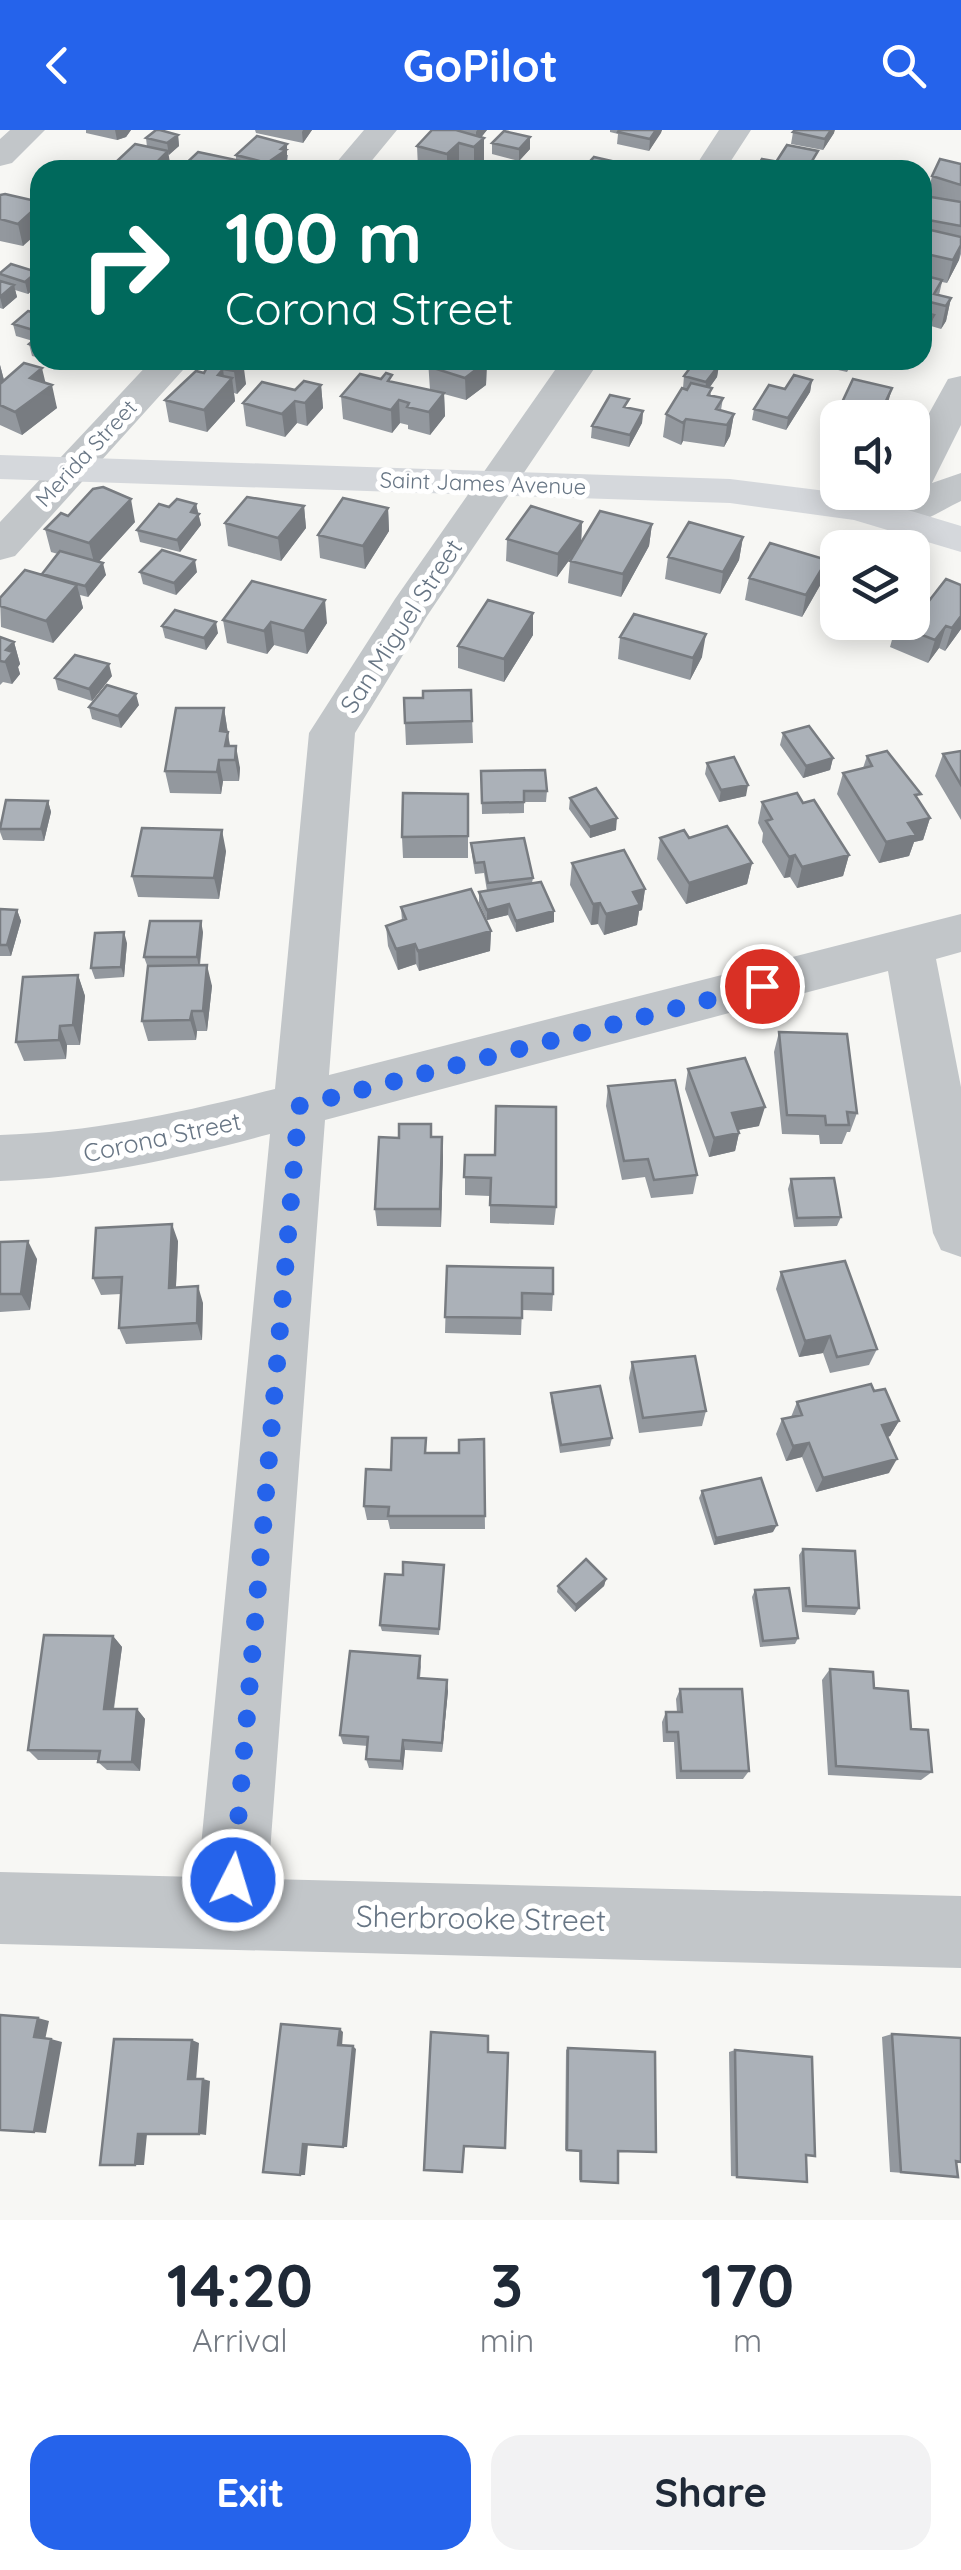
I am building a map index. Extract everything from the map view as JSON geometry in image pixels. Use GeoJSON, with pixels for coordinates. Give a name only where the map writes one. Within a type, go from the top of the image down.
{"type":"FeatureCollection","features":[{"type":"Feature","properties":{"kind":"main road","name":"Saint James Avenue"},"geometry":{"type":"LineString","coordinates":[[0,467],[730,491],[820,503]]}},
{"type":"Feature","properties":{"kind":"main road","name":"Saint James Avenue"},"geometry":{"type":"LineString","coordinates":[[921,510],[961,539]]}},
{"type":"Feature","properties":{"kind":"street"},"geometry":{"type":"LineString","coordinates":[[355,160],[381,130]]}},
{"type":"Feature","properties":{"kind":"street"},"geometry":{"type":"LineString","coordinates":[[716,160],[735,130]]}},
{"type":"Feature","properties":{"kind":"street","name":"Merida Street"},"geometry":{"type":"LineString","coordinates":[[0,547],[163,370]]}},
{"type":"Feature","properties":{"kind":"street","name":"San Miguel Street"},"geometry":{"type":"LineString","coordinates":[[230,1913],[332,733],[573,370]]}},
{"type":"Feature","properties":{"kind":"street"},"geometry":{"type":"LineString","coordinates":[[930,448],[961,387]]}},
{"type":"Feature","properties":{"kind":"street"},"geometry":{"type":"LineString","coordinates":[[930,492],[961,485]]}},
{"type":"Feature","properties":{"kind":"street","name":"Corona Street"},"geometry":{"type":"LineString","coordinates":[[0,1158],[70,1156],[175,1138],[961,932]]}},
{"type":"Feature","properties":{"kind":"street"},"geometry":{"type":"LineString","coordinates":[[909,947],[961,1233]]}},
{"type":"Feature","properties":{"kind":"street","name":"Sherbrooke Street"},"geometry":{"type":"LineString","coordinates":[[0,1908],[961,1932]]}},
{"type":"Feature","properties":{"kind":"building"},"geometry":{"type":"Polygon","coordinates":[[[156,130],[178,135],[167,143],[146,138],[156,130]]]}},
{"type":"Feature","properties":{"kind":"building"},"geometry":{"type":"Polygon","coordinates":[[[432,130],[456,130],[484,138],[474,147],[459,143],[447,154],[417,146],[432,130]]]}},
{"type":"Feature","properties":{"kind":"building"},"geometry":{"type":"Polygon","coordinates":[[[619,130],[656,130],[650,139],[619,130]]]}},
{"type":"Feature","properties":{"kind":"building"},"geometry":{"type":"Polygon","coordinates":[[[795,130],[831,130],[825,139],[795,130]]]}},
{"type":"Feature","properties":{"kind":"building"},"geometry":{"type":"Polygon","coordinates":[[[504,131],[530,137],[519,149],[492,143],[504,131]]]}},
{"type":"Feature","properties":{"kind":"building"},"geometry":{"type":"Polygon","coordinates":[[[257,136],[287,144],[281,149],[286,150],[271,160],[236,155],[257,136]]]}},
{"type":"Feature","properties":{"kind":"building"},"geometry":{"type":"Polygon","coordinates":[[[135,144],[168,151],[159,160],[118,160],[135,144]]]}},
{"type":"Feature","properties":{"kind":"building"},"geometry":{"type":"Polygon","coordinates":[[[787,145],[818,151],[813,160],[777,160],[787,145]]]}},
{"type":"Feature","properties":{"kind":"building"},"geometry":{"type":"Polygon","coordinates":[[[198,152],[236,160],[190,160],[198,152]]]}},
{"type":"Feature","properties":{"kind":"building"},"geometry":{"type":"Polygon","coordinates":[[[940,159],[961,164],[961,185],[932,176],[940,159]]]}},
{"type":"Feature","properties":{"kind":"building"},"geometry":{"type":"Polygon","coordinates":[[[0,195],[30,200],[30,213],[18,224],[0,219],[0,195]]]}},
{"type":"Feature","properties":{"kind":"building"},"geometry":{"type":"Polygon","coordinates":[[[932,197],[961,202],[961,226],[932,221],[932,197]]]}},
{"type":"Feature","properties":{"kind":"building"},"geometry":{"type":"Polygon","coordinates":[[[932,230],[961,237],[953,260],[932,255],[932,230]]]}},
{"type":"Feature","properties":{"kind":"building"},"geometry":{"type":"Polygon","coordinates":[[[11,264],[30,270],[30,278],[25,282],[0,274],[11,264]]]}},
{"type":"Feature","properties":{"kind":"building"},"geometry":{"type":"Polygon","coordinates":[[[932,278],[942,280],[934,294],[951,298],[946,306],[932,302],[932,278]]]}},
{"type":"Feature","properties":{"kind":"building"},"geometry":{"type":"Polygon","coordinates":[[[0,281],[14,285],[0,297],[0,281]]]}},
{"type":"Feature","properties":{"kind":"building"},"geometry":{"type":"Polygon","coordinates":[[[28,311],[30,312],[30,329],[13,324],[28,311]]]}},
{"type":"Feature","properties":{"kind":"building"},"geometry":{"type":"Polygon","coordinates":[[[24,363],[30,365],[30,370],[40,370],[30,378],[52,385],[15,412],[0,405],[0,384],[24,363]]]}},
{"type":"Feature","properties":{"kind":"building"},"geometry":{"type":"Polygon","coordinates":[[[222,370],[218,375],[232,378],[204,410],[165,400],[196,371],[222,370]]]}},
{"type":"Feature","properties":{"kind":"building"},"geometry":{"type":"Polygon","coordinates":[[[440,370],[476,370],[465,378],[440,370]]]}},
{"type":"Feature","properties":{"kind":"building"},"geometry":{"type":"Polygon","coordinates":[[[688,370],[715,370],[706,382],[684,376],[688,370]]]}},
{"type":"Feature","properties":{"kind":"building"},"geometry":{"type":"Polygon","coordinates":[[[386,373],[392,375],[388,381],[444,393],[429,412],[407,407],[409,403],[399,400],[391,410],[341,396],[360,374],[381,379],[386,373]]]}},
{"type":"Feature","properties":{"kind":"building"},"geometry":{"type":"Polygon","coordinates":[[[794,375],[812,380],[788,418],[754,409],[769,385],[785,389],[794,375]]]}},
{"type":"Feature","properties":{"kind":"building"},"geometry":{"type":"Polygon","coordinates":[[[853,379],[892,388],[886,400],[843,400],[853,379]]]}},
{"type":"Feature","properties":{"kind":"building"},"geometry":{"type":"Polygon","coordinates":[[[304,381],[321,385],[305,403],[295,401],[282,414],[243,403],[262,382],[295,390],[304,381]]]}},
{"type":"Feature","properties":{"kind":"building"},"geometry":{"type":"Polygon","coordinates":[[[691,383],[712,388],[708,395],[723,398],[716,409],[734,414],[727,425],[686,419],[683,423],[666,414],[682,388],[687,390],[691,383]]]}},
{"type":"Feature","properties":{"kind":"building"},"geometry":{"type":"Polygon","coordinates":[[[610,395],[629,399],[624,407],[643,411],[630,435],[592,426],[610,395]]]}},
{"type":"Feature","properties":{"kind":"building"},"geometry":{"type":"Polygon","coordinates":[[[103,487],[131,499],[89,543],[45,529],[61,513],[68,516],[93,489],[103,487]]]}},
{"type":"Feature","properties":{"kind":"building"},"geometry":{"type":"Polygon","coordinates":[[[247,497],[304,506],[278,538],[225,523],[247,497]]]}},
{"type":"Feature","properties":{"kind":"building"},"geometry":{"type":"Polygon","coordinates":[[[343,498],[388,508],[363,546],[318,535],[343,498]]]}},
{"type":"Feature","properties":{"kind":"building"},"geometry":{"type":"Polygon","coordinates":[[[177,499],[196,504],[191,512],[199,514],[177,540],[137,530],[159,504],[169,507],[177,499]]]}},
{"type":"Feature","properties":{"kind":"building"},"geometry":{"type":"Polygon","coordinates":[[[531,506],[582,522],[558,554],[507,539],[531,506]]]}},
{"type":"Feature","properties":{"kind":"building"},"geometry":{"type":"Polygon","coordinates":[[[600,511],[652,524],[623,574],[570,561],[600,511]]]}},
{"type":"Feature","properties":{"kind":"building"},"geometry":{"type":"Polygon","coordinates":[[[689,522],[743,537],[723,572],[668,557],[689,522]]]}},
{"type":"Feature","properties":{"kind":"building"},"geometry":{"type":"Polygon","coordinates":[[[770,543],[820,558],[820,572],[806,595],[749,578],[770,543]]]}},
{"type":"Feature","properties":{"kind":"building"},"geometry":{"type":"Polygon","coordinates":[[[162,550],[195,560],[174,583],[140,572],[162,550]]]}},
{"type":"Feature","properties":{"kind":"building"},"geometry":{"type":"Polygon","coordinates":[[[60,551],[103,563],[85,586],[42,574],[60,551]]]}},
{"type":"Feature","properties":{"kind":"building"},"geometry":{"type":"Polygon","coordinates":[[[25,570],[77,585],[46,621],[0,606],[0,598],[25,570]]]}},
{"type":"Feature","properties":{"kind":"building"},"geometry":{"type":"Polygon","coordinates":[[[946,579],[961,585],[961,616],[935,640],[930,638],[930,600],[946,579]]]}},
{"type":"Feature","properties":{"kind":"building"},"geometry":{"type":"Polygon","coordinates":[[[252,581],[325,600],[304,631],[271,622],[264,631],[223,620],[252,581]]]}},
{"type":"Feature","properties":{"kind":"building"},"geometry":{"type":"Polygon","coordinates":[[[488,600],[533,613],[504,659],[458,646],[488,600]]]}},
{"type":"Feature","properties":{"kind":"building"},"geometry":{"type":"Polygon","coordinates":[[[175,610],[216,622],[204,638],[162,626],[175,610]]]}},
{"type":"Feature","properties":{"kind":"building"},"geometry":{"type":"Polygon","coordinates":[[[634,614],[706,634],[693,658],[620,637],[634,614]]]}},
{"type":"Feature","properties":{"kind":"building"},"geometry":{"type":"Polygon","coordinates":[[[0,637],[14,642],[6,650],[13,652],[5,662],[0,661],[0,637]]]}},
{"type":"Feature","properties":{"kind":"building"},"geometry":{"type":"Polygon","coordinates":[[[75,655],[109,664],[89,689],[55,678],[75,655]]]}},
{"type":"Feature","properties":{"kind":"building"},"geometry":{"type":"Polygon","coordinates":[[[107,685],[136,694],[118,716],[89,707],[107,685]]]}},
{"type":"Feature","properties":{"kind":"building"},"geometry":{"type":"Polygon","coordinates":[[[471,690],[472,721],[405,723],[404,698],[423,698],[423,691],[471,690]]]}},
{"type":"Feature","properties":{"kind":"building"},"geometry":{"type":"Polygon","coordinates":[[[176,708],[224,708],[220,731],[228,732],[225,746],[236,746],[235,760],[219,760],[217,772],[165,771],[176,708]]]}},
{"type":"Feature","properties":{"kind":"building"},"geometry":{"type":"Polygon","coordinates":[[[809,726],[833,758],[806,766],[783,733],[809,726]]]}},
{"type":"Feature","properties":{"kind":"building"},"geometry":{"type":"Polygon","coordinates":[[[887,751],[921,794],[915,795],[930,818],[908,823],[916,835],[886,842],[843,773],[872,766],[867,756],[887,751]]]}},
{"type":"Feature","properties":{"kind":"building"},"geometry":{"type":"Polygon","coordinates":[[[961,751],[961,785],[943,754],[961,751]]]}},
{"type":"Feature","properties":{"kind":"building"},"geometry":{"type":"Polygon","coordinates":[[[734,757],[748,785],[721,790],[707,763],[734,757]]]}},
{"type":"Feature","properties":{"kind":"building"},"geometry":{"type":"Polygon","coordinates":[[[545,770],[547,791],[524,791],[524,802],[482,803],[481,771],[545,770]]]}},
{"type":"Feature","properties":{"kind":"building"},"geometry":{"type":"Polygon","coordinates":[[[596,788],[617,818],[590,827],[570,798],[596,788]]]}},
{"type":"Feature","properties":{"kind":"building"},"geometry":{"type":"Polygon","coordinates":[[[403,793],[468,794],[468,836],[402,837],[403,793]]]}},
{"type":"Feature","properties":{"kind":"building"},"geometry":{"type":"Polygon","coordinates":[[[797,793],[803,803],[814,800],[849,855],[802,867],[795,855],[789,857],[766,821],[772,819],[762,802],[797,793]]]}},
{"type":"Feature","properties":{"kind":"building"},"geometry":{"type":"Polygon","coordinates":[[[6,800],[48,801],[41,829],[0,829],[6,800]]]}},
{"type":"Feature","properties":{"kind":"building"},"geometry":{"type":"Polygon","coordinates":[[[727,826],[752,863],[689,883],[660,838],[684,830],[689,838],[727,826]]]}},
{"type":"Feature","properties":{"kind":"building"},"geometry":{"type":"Polygon","coordinates":[[[142,828],[222,830],[214,878],[132,876],[142,828]]]}},
{"type":"Feature","properties":{"kind":"building"},"geometry":{"type":"Polygon","coordinates":[[[524,838],[533,878],[488,883],[484,862],[475,863],[471,843],[524,838]]]}},
{"type":"Feature","properties":{"kind":"building"},"geometry":{"type":"Polygon","coordinates":[[[624,850],[645,889],[633,892],[640,905],[606,914],[600,903],[593,904],[572,863],[624,850]]]}},
{"type":"Feature","properties":{"kind":"building"},"geometry":{"type":"Polygon","coordinates":[[[541,882],[554,911],[516,921],[509,904],[487,910],[479,892],[541,882]]]}},
{"type":"Feature","properties":{"kind":"building"},"geometry":{"type":"Polygon","coordinates":[[[471,889],[491,931],[418,951],[415,944],[396,949],[386,926],[406,919],[401,907],[471,889]]]}},
{"type":"Feature","properties":{"kind":"building"},"geometry":{"type":"Polygon","coordinates":[[[0,909],[17,910],[7,945],[0,945],[0,909]]]}},
{"type":"Feature","properties":{"kind":"building"},"geometry":{"type":"Polygon","coordinates":[[[150,921],[201,921],[197,957],[144,957],[150,921]]]}},
{"type":"Feature","properties":{"kind":"building"},"geometry":{"type":"Polygon","coordinates":[[[124,932],[121,967],[91,968],[95,933],[124,932]]]}},
{"type":"Feature","properties":{"kind":"building"},"geometry":{"type":"Polygon","coordinates":[[[207,965],[203,1011],[192,1011],[190,1020],[142,1021],[148,966],[207,965]]]}},
{"type":"Feature","properties":{"kind":"building"},"geometry":{"type":"Polygon","coordinates":[[[78,975],[73,1025],[60,1026],[59,1040],[16,1042],[23,977],[78,975]]]}},
{"type":"Feature","properties":{"kind":"building"},"geometry":{"type":"Polygon","coordinates":[[[779,1032],[847,1034],[857,1113],[847,1112],[849,1125],[826,1125],[825,1116],[787,1115],[779,1032]]]}},
{"type":"Feature","properties":{"kind":"building"},"geometry":{"type":"Polygon","coordinates":[[[745,1058],[765,1107],[732,1113],[739,1133],[714,1138],[688,1069],[745,1058]]]}},
{"type":"Feature","properties":{"kind":"building"},"geometry":{"type":"Polygon","coordinates":[[[675,1080],[697,1175],[654,1180],[648,1159],[624,1161],[608,1086],[675,1080]]]}},
{"type":"Feature","properties":{"kind":"building"},"geometry":{"type":"Polygon","coordinates":[[[496,1106],[556,1107],[556,1207],[490,1205],[491,1178],[464,1177],[465,1155],[495,1155],[496,1106]]]}},
{"type":"Feature","properties":{"kind":"building"},"geometry":{"type":"Polygon","coordinates":[[[399,1124],[431,1124],[431,1137],[442,1137],[440,1209],[375,1209],[379,1137],[399,1138],[399,1124]]]}},
{"type":"Feature","properties":{"kind":"building"},"geometry":{"type":"Polygon","coordinates":[[[834,1178],[841,1217],[797,1218],[791,1179],[834,1178]]]}},
{"type":"Feature","properties":{"kind":"building"},"geometry":{"type":"Polygon","coordinates":[[[172,1224],[169,1288],[198,1286],[197,1323],[119,1328],[122,1277],[93,1278],[96,1228],[172,1224]]]}},
{"type":"Feature","properties":{"kind":"building"},"geometry":{"type":"Polygon","coordinates":[[[28,1241],[21,1294],[0,1294],[0,1242],[28,1241]]]}},
{"type":"Feature","properties":{"kind":"building"},"geometry":{"type":"Polygon","coordinates":[[[845,1261],[877,1349],[837,1357],[830,1336],[805,1341],[781,1272],[845,1261]]]}},
{"type":"Feature","properties":{"kind":"building"},"geometry":{"type":"Polygon","coordinates":[[[447,1266],[553,1268],[553,1294],[522,1293],[522,1318],[445,1317],[447,1266]]]}},
{"type":"Feature","properties":{"kind":"building"},"geometry":{"type":"Polygon","coordinates":[[[695,1356],[706,1411],[643,1418],[632,1362],[695,1356]]]}},
{"type":"Feature","properties":{"kind":"building"},"geometry":{"type":"Polygon","coordinates":[[[871,1384],[874,1391],[885,1389],[899,1421],[882,1425],[897,1459],[823,1478],[809,1443],[793,1446],[782,1419],[802,1415],[797,1402],[871,1384]]]}},
{"type":"Feature","properties":{"kind":"building"},"geometry":{"type":"Polygon","coordinates":[[[600,1386],[612,1438],[561,1445],[551,1393],[600,1386]]]}},
{"type":"Feature","properties":{"kind":"building"},"geometry":{"type":"Polygon","coordinates":[[[392,1438],[426,1438],[425,1453],[459,1453],[459,1440],[484,1439],[485,1516],[388,1516],[389,1507],[364,1506],[366,1469],[391,1470],[392,1438]]]}},
{"type":"Feature","properties":{"kind":"building"},"geometry":{"type":"Polygon","coordinates":[[[761,1478],[777,1525],[716,1538],[702,1491],[761,1478]]]}},
{"type":"Feature","properties":{"kind":"building"},"geometry":{"type":"Polygon","coordinates":[[[803,1549],[855,1551],[859,1608],[806,1606],[803,1549]]]}},
{"type":"Feature","properties":{"kind":"building"},"geometry":{"type":"Polygon","coordinates":[[[586,1559],[606,1579],[576,1605],[558,1586],[586,1559]]]}},
{"type":"Feature","properties":{"kind":"building"},"geometry":{"type":"Polygon","coordinates":[[[403,1562],[444,1565],[439,1629],[380,1625],[385,1574],[403,1575],[403,1562]]]}},
{"type":"Feature","properties":{"kind":"building"},"geometry":{"type":"Polygon","coordinates":[[[789,1588],[798,1638],[763,1641],[755,1590],[789,1588]]]}},
{"type":"Feature","properties":{"kind":"building"},"geometry":{"type":"Polygon","coordinates":[[[44,1635],[113,1636],[104,1709],[137,1709],[132,1762],[98,1762],[100,1751],[28,1750],[44,1635]]]}},
{"type":"Feature","properties":{"kind":"building"},"geometry":{"type":"Polygon","coordinates":[[[350,1651],[420,1656],[418,1678],[447,1680],[442,1743],[403,1740],[401,1761],[366,1759],[368,1737],[340,1735],[350,1651]]]}},
{"type":"Feature","properties":{"kind":"building"},"geometry":{"type":"Polygon","coordinates":[[[830,1669],[873,1672],[874,1688],[908,1691],[911,1729],[928,1730],[932,1772],[836,1766],[830,1669]]]}},
{"type":"Feature","properties":{"kind":"building"},"geometry":{"type":"Polygon","coordinates":[[[680,1689],[742,1689],[749,1771],[681,1771],[678,1732],[667,1732],[666,1712],[682,1712],[680,1689]]]}},
{"type":"Feature","properties":{"kind":"building"},"geometry":{"type":"Polygon","coordinates":[[[0,2015],[38,2018],[34,2037],[51,2039],[34,2132],[0,2130],[0,2015]]]}},
{"type":"Feature","properties":{"kind":"building"},"geometry":{"type":"Polygon","coordinates":[[[281,2024],[340,2029],[338,2045],[353,2046],[343,2147],[303,2144],[300,2175],[263,2172],[281,2024]]]}},
{"type":"Feature","properties":{"kind":"building"},"geometry":{"type":"Polygon","coordinates":[[[431,2032],[488,2036],[488,2052],[508,2053],[505,2148],[464,2146],[462,2172],[424,2170],[431,2032]]]}},
{"type":"Feature","properties":{"kind":"building"},"geometry":{"type":"Polygon","coordinates":[[[892,2034],[961,2038],[958,2177],[901,2172],[892,2034]]]}},
{"type":"Feature","properties":{"kind":"building"},"geometry":{"type":"Polygon","coordinates":[[[114,2039],[192,2040],[188,2079],[203,2079],[199,2134],[138,2134],[135,2165],[100,2165],[114,2039]]]}},
{"type":"Feature","properties":{"kind":"building"},"geometry":{"type":"Polygon","coordinates":[[[568,2048],[655,2052],[656,2152],[618,2151],[618,2183],[581,2181],[581,2151],[567,2150],[568,2048]]]}},
{"type":"Feature","properties":{"kind":"building"},"geometry":{"type":"Polygon","coordinates":[[[735,2050],[812,2057],[815,2156],[806,2155],[807,2182],[737,2177],[735,2050]]]}},
{"type":"Feature","properties":{"kind":"route"},"geometry":{"type":"LineString","coordinates":[[233,1880],[299,1106],[762,986]]}}]}
